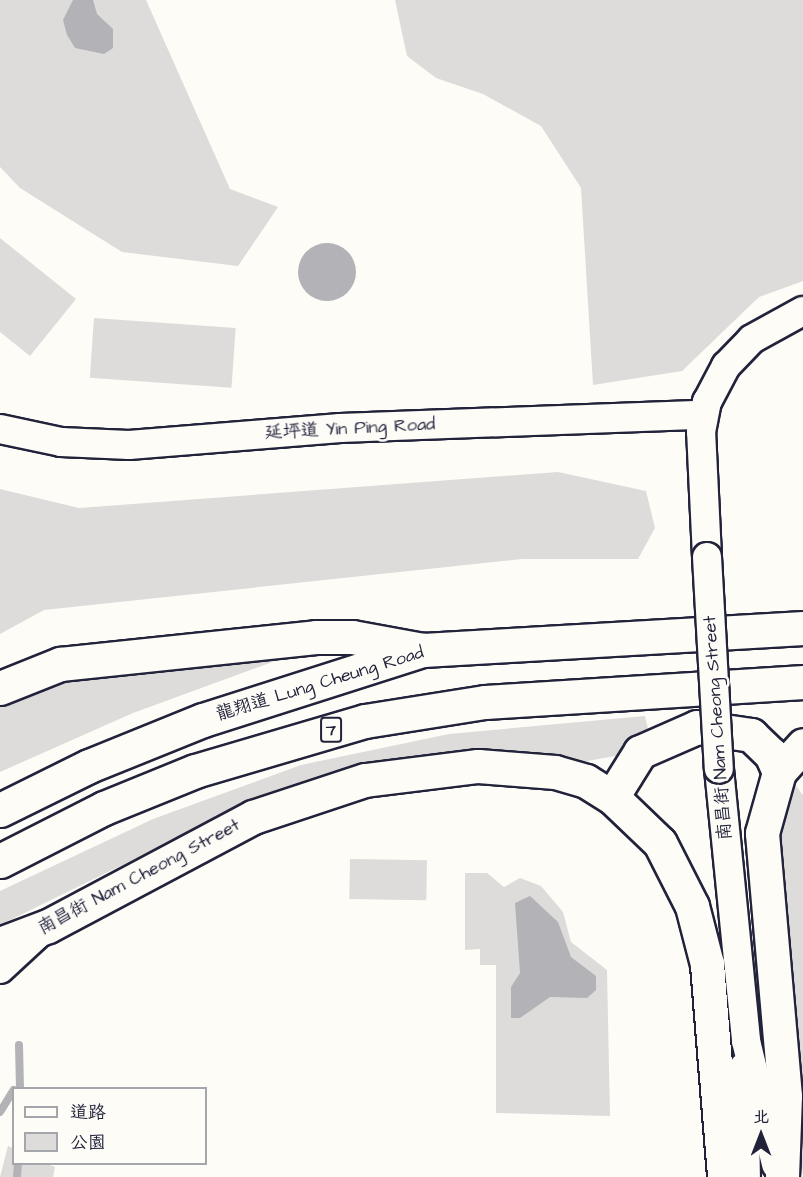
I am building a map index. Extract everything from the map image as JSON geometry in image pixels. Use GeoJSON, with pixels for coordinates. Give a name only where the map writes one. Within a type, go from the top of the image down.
{"type":"FeatureCollection","features":[{"type":"Feature","properties":{"kind":"main road","name":"龍翔道 Lung Cheung Road"},"geometry":{"type":"LineString","coordinates":[[0,810],[89,766],[203,720],[423,650],[803,628]]}},
{"type":"Feature","properties":{"kind":"main road"},"geometry":{"type":"LineString","coordinates":[[0,688],[60,664],[316,638],[363,638],[423,650]]}},
{"type":"Feature","properties":{"kind":"main road","name":"7"},"geometry":{"type":"LineString","coordinates":[[0,861],[104,808],[195,771],[365,721],[496,701],[803,682]]}},
{"type":"Feature","properties":{"kind":"main road"},"geometry":{"type":"LineString","coordinates":[[612,797],[640,752],[697,727],[751,735],[771,754],[779,772]]}},
{"type":"Feature","properties":{"kind":"main road","name":"南昌街 Nam Cheong Street"},"geometry":{"type":"LineString","coordinates":[[781,1177],[785,1096],[761,854],[765,811],[779,772],[803,745]]}},
{"type":"Feature","properties":{"kind":"main road","name":"南昌街 Nam Cheong Street"},"geometry":{"type":"LineString","coordinates":[[0,944],[48,926],[253,817],[365,780],[417,771],[514,767],[586,781],[612,797],[660,843],[700,934],[724,1177]]}},
{"type":"Feature","properties":{"kind":"street"},"geometry":{"type":"LineString","coordinates":[[702,415],[726,366],[752,339],[803,311]]}},
{"type":"Feature","properties":{"kind":"street","name":"延坪道 Yin Ping Road"},"geometry":{"type":"LineString","coordinates":[[0,429],[61,442],[129,444],[340,428],[702,415]]}},
{"type":"Feature","properties":{"kind":"street","name":"南昌街 Nam Cheong Street"},"geometry":{"type":"LineString","coordinates":[[702,415],[706,557],[719,769],[746,1041],[781,1177]]}},
{"type":"Feature","properties":{"kind":"street"},"geometry":{"type":"LineString","coordinates":[[0,969],[48,926]]}},
{"type":"Feature","properties":{"kind":"street","name":"南昌街 Nam Cheong Street"},"geometry":{"type":"LineString","coordinates":[[746,1041],[742,1102],[746,1177]]}},
{"type":"Feature","properties":{"kind":"green space"},"geometry":{"type":"Polygon","coordinates":[[[0,0],[146,0],[230,189],[278,207],[238,266],[122,252],[20,188],[0,167],[0,0]]]}},
{"type":"Feature","properties":{"kind":"green space"},"geometry":{"type":"Polygon","coordinates":[[[395,0],[803,0],[803,281],[759,297],[682,371],[593,385],[581,188],[541,126],[483,94],[436,78],[407,56],[395,0]]]}},
{"type":"Feature","properties":{"kind":"green space"},"geometry":{"type":"Polygon","coordinates":[[[0,238],[76,299],[30,356],[0,332],[0,238]]]}},
{"type":"Feature","properties":{"kind":"green space"},"geometry":{"type":"Polygon","coordinates":[[[94,318],[236,328],[231,388],[90,378],[94,318]]]}},
{"type":"Feature","properties":{"kind":"green space"},"geometry":{"type":"Polygon","coordinates":[[[558,472],[646,491],[655,528],[638,559],[522,559],[44,610],[0,634],[0,489],[79,508],[558,472]]]}},
{"type":"Feature","properties":{"kind":"green space"},"geometry":{"type":"Polygon","coordinates":[[[297,653],[133,713],[0,772],[0,701],[42,682],[297,653]]]}},
{"type":"Feature","properties":{"kind":"green space"},"geometry":{"type":"Polygon","coordinates":[[[645,716],[648,729],[621,755],[582,762],[486,754],[216,819],[0,925],[0,891],[153,819],[301,765],[449,734],[645,716]]]}},
{"type":"Feature","properties":{"kind":"green space"},"geometry":{"type":"Polygon","coordinates":[[[789,777],[803,795],[803,1177],[774,847],[789,777]]]}},
{"type":"Feature","properties":{"kind":"green space"},"geometry":{"type":"Polygon","coordinates":[[[350,859],[427,860],[426,900],[349,899],[350,859]]]}},
{"type":"Feature","properties":{"kind":"green space"},"geometry":{"type":"Polygon","coordinates":[[[465,873],[487,873],[504,887],[520,878],[541,886],[563,912],[571,942],[607,970],[610,1116],[496,1113],[496,965],[480,965],[480,949],[465,950],[465,873]]]}},
{"type":"Feature","properties":{"kind":"green space"},"geometry":{"type":"Polygon","coordinates":[[[8,1146],[12,1148],[12,1165],[55,1167],[53,1177],[0,1177],[8,1146]]]}},
{"type":"Feature","properties":{"kind":"shaded area"},"geometry":{"type":"Polygon","coordinates":[[[73,0],[93,0],[97,14],[113,29],[113,48],[104,54],[75,48],[67,35],[63,20],[73,0]]]}},
{"type":"Feature","properties":{"kind":"shaded area"},"geometry":{"type":"Polygon","coordinates":[[[327,243],[338,245],[348,251],[354,261],[356,272],[354,283],[348,293],[338,299],[327,301],[316,299],[306,293],[300,283],[298,272],[300,261],[306,251],[316,245],[327,243]]]}},
{"type":"Feature","properties":{"kind":"shaded area"},"geometry":{"type":"Polygon","coordinates":[[[530,896],[558,922],[571,957],[596,976],[596,990],[587,998],[550,997],[520,1018],[511,1018],[511,987],[520,973],[515,903],[530,896]]]}},
{"type":"Feature","properties":{"kind":"waterway"},"geometry":{"type":"LineString","coordinates":[[19,1045],[20,1087]]}},
{"type":"Feature","properties":{"kind":"waterway"},"geometry":{"type":"LineString","coordinates":[[0,1112],[12,1093]]}},
{"type":"Feature","properties":{"kind":"waterway"},"geometry":{"type":"LineString","coordinates":[[17,1177],[18,1165]]}}]}
